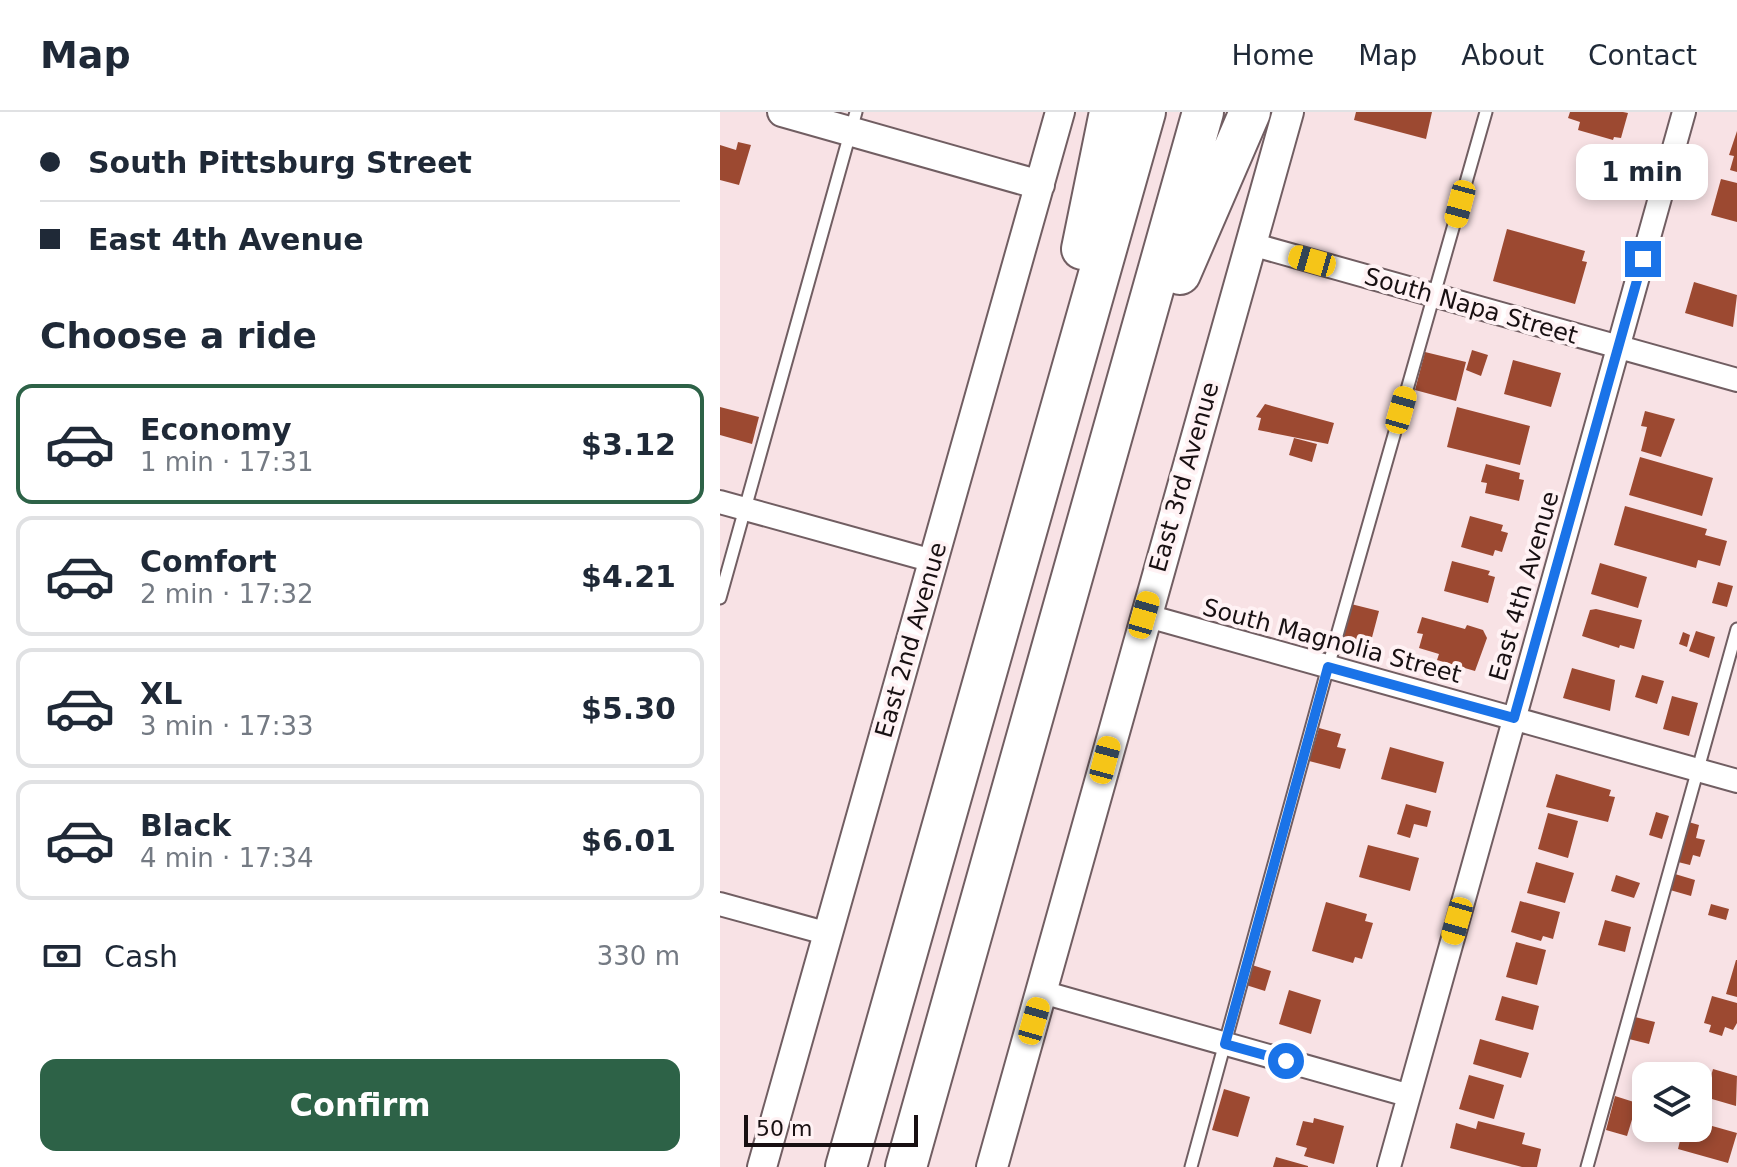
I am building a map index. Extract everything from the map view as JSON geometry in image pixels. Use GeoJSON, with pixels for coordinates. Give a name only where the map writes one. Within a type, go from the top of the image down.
{"type":"FeatureCollection","features":[{"type":"Feature","properties":{"kind":"highway"},"geometry":{"type":"LineString","coordinates":[[1076,359],[1079,260],[1110,112]]}},
{"type":"Feature","properties":{"kind":"highway"},"geometry":{"type":"LineString","coordinates":[[833,1167],[851,1150],[1145,112]]}},
{"type":"Feature","properties":{"kind":"highway"},"geometry":{"type":"LineString","coordinates":[[906,1167],[1123,406],[1203,112]]}},
{"type":"Feature","properties":{"kind":"highway"},"geometry":{"type":"LineString","coordinates":[[1123,406],[1250,112]]}},
{"type":"Feature","properties":{"kind":"main road","name":"East 3rd Avenue"},"geometry":{"type":"LineString","coordinates":[[992,1167],[1144,615],[1288,112]]}},
{"type":"Feature","properties":{"kind":"street"},"geometry":{"type":"LineString","coordinates":[[782,112],[853,122],[1040,185]]}},
{"type":"Feature","properties":{"kind":"street","name":"East 2nd Avenue"},"geometry":{"type":"LineString","coordinates":[[762,1167],[1060,112]]}},
{"type":"Feature","properties":{"kind":"street","name":"East 4th Avenue"},"geometry":{"type":"LineString","coordinates":[[1389,1167],[1684,112]]}},
{"type":"Feature","properties":{"kind":"street","name":"South Napa Street"},"geometry":{"type":"LineString","coordinates":[[1251,244],[1737,380]]}},
{"type":"Feature","properties":{"kind":"street"},"geometry":{"type":"LineString","coordinates":[[720,502],[933,561]]}},
{"type":"Feature","properties":{"kind":"street","name":"South Magnolia Street"},"geometry":{"type":"LineString","coordinates":[[1144,615],[1737,781]]}},
{"type":"Feature","properties":{"kind":"street"},"geometry":{"type":"LineString","coordinates":[[720,904],[829,934]]}},
{"type":"Feature","properties":{"kind":"street"},"geometry":{"type":"LineString","coordinates":[[1042,992],[1407,1095]]}},
{"type":"Feature","properties":{"kind":"lane"},"geometry":{"type":"LineString","coordinates":[[1191,1167],[1328,667],[1486,112]]}},
{"type":"Feature","properties":{"kind":"lane"},"geometry":{"type":"LineString","coordinates":[[720,598],[853,122]]}},
{"type":"Feature","properties":{"kind":"lane"},"geometry":{"type":"LineString","coordinates":[[1587,1167],[1737,629]]}},
{"type":"Feature","properties":{"kind":"building"},"geometry":{"type":"Polygon","coordinates":[[[1356,112],[1432,112],[1426,139],[1354,120],[1356,112]]]}},
{"type":"Feature","properties":{"kind":"building"},"geometry":{"type":"Polygon","coordinates":[[[1570,112],[1628,113],[1621,138],[1614,137],[1613,140],[1578,130],[1580,122],[1568,118],[1570,112]]]}},
{"type":"Feature","properties":{"kind":"building"},"geometry":{"type":"Polygon","coordinates":[[[1737,131],[1737,172],[1730,170],[1734,156],[1729,155],[1737,131]]]}},
{"type":"Feature","properties":{"kind":"building"},"geometry":{"type":"Polygon","coordinates":[[[738,142],[751,145],[739,185],[720,180],[720,145],[736,150],[738,142]]]}},
{"type":"Feature","properties":{"kind":"building"},"geometry":{"type":"Polygon","coordinates":[[[1721,179],[1737,183],[1737,222],[1711,215],[1721,179]]]}},
{"type":"Feature","properties":{"kind":"building"},"geometry":{"type":"Polygon","coordinates":[[[1507,229],[1585,251],[1582,261],[1587,262],[1575,304],[1493,281],[1507,229]]]}},
{"type":"Feature","properties":{"kind":"building"},"geometry":{"type":"Polygon","coordinates":[[[1694,282],[1737,295],[1733,327],[1685,313],[1694,282]]]}},
{"type":"Feature","properties":{"kind":"building"},"geometry":{"type":"Polygon","coordinates":[[[1472,350],[1488,355],[1481,376],[1466,370],[1472,350]]]}},
{"type":"Feature","properties":{"kind":"building"},"geometry":{"type":"Polygon","coordinates":[[[1425,352],[1466,362],[1456,401],[1415,390],[1425,352]]]}},
{"type":"Feature","properties":{"kind":"building"},"geometry":{"type":"Polygon","coordinates":[[[1513,360],[1561,373],[1551,407],[1504,394],[1513,360]]]}},
{"type":"Feature","properties":{"kind":"building"},"geometry":{"type":"Polygon","coordinates":[[[1265,404],[1334,423],[1328,444],[1258,430],[1261,418],[1256,417],[1265,404]]]}},
{"type":"Feature","properties":{"kind":"building"},"geometry":{"type":"Polygon","coordinates":[[[720,407],[759,417],[752,444],[720,435],[720,407]]]}},
{"type":"Feature","properties":{"kind":"building"},"geometry":{"type":"Polygon","coordinates":[[[1457,407],[1530,426],[1520,465],[1447,447],[1457,407]]]}},
{"type":"Feature","properties":{"kind":"building"},"geometry":{"type":"Polygon","coordinates":[[[1645,411],[1675,419],[1661,457],[1641,451],[1647,427],[1641,426],[1645,411]]]}},
{"type":"Feature","properties":{"kind":"building"},"geometry":{"type":"Polygon","coordinates":[[[1294,438],[1317,444],[1312,462],[1289,455],[1294,438]]]}},
{"type":"Feature","properties":{"kind":"building"},"geometry":{"type":"Polygon","coordinates":[[[1640,457],[1713,478],[1702,516],[1629,495],[1640,457]]]}},
{"type":"Feature","properties":{"kind":"building"},"geometry":{"type":"Polygon","coordinates":[[[1486,464],[1520,473],[1519,479],[1524,480],[1519,501],[1485,493],[1487,483],[1481,482],[1486,464]]]}},
{"type":"Feature","properties":{"kind":"building"},"geometry":{"type":"Polygon","coordinates":[[[1625,506],[1707,529],[1705,535],[1727,541],[1720,566],[1698,560],[1696,568],[1614,545],[1625,506]]]}},
{"type":"Feature","properties":{"kind":"building"},"geometry":{"type":"Polygon","coordinates":[[[1470,516],[1503,525],[1501,531],[1508,533],[1502,552],[1495,550],[1493,556],[1461,547],[1470,516]]]}},
{"type":"Feature","properties":{"kind":"building"},"geometry":{"type":"Polygon","coordinates":[[[1452,561],[1490,571],[1488,575],[1495,577],[1488,603],[1444,591],[1452,561]]]}},
{"type":"Feature","properties":{"kind":"building"},"geometry":{"type":"Polygon","coordinates":[[[1600,563],[1647,577],[1638,608],[1591,594],[1600,563]]]}},
{"type":"Feature","properties":{"kind":"building"},"geometry":{"type":"Polygon","coordinates":[[[1718,582],[1733,586],[1727,607],[1712,603],[1718,582]]]}},
{"type":"Feature","properties":{"kind":"building"},"geometry":{"type":"Polygon","coordinates":[[[1351,604],[1379,611],[1370,645],[1341,638],[1351,604]]]}},
{"type":"Feature","properties":{"kind":"building"},"geometry":{"type":"Polygon","coordinates":[[[1590,610],[1642,620],[1634,649],[1620,645],[1619,648],[1582,636],[1590,610]]]}},
{"type":"Feature","properties":{"kind":"building"},"geometry":{"type":"Polygon","coordinates":[[[1422,617],[1465,629],[1467,625],[1483,630],[1487,638],[1475,671],[1437,660],[1439,654],[1419,648],[1423,634],[1417,633],[1422,617]]]}},
{"type":"Feature","properties":{"kind":"building"},"geometry":{"type":"Polygon","coordinates":[[[1696,631],[1715,637],[1709,658],[1689,651],[1696,631]]]}},
{"type":"Feature","properties":{"kind":"building"},"geometry":{"type":"Polygon","coordinates":[[[1683,632],[1690,635],[1687,647],[1679,644],[1683,632]]]}},
{"type":"Feature","properties":{"kind":"building"},"geometry":{"type":"Polygon","coordinates":[[[1572,668],[1615,680],[1610,711],[1563,698],[1572,668]]]}},
{"type":"Feature","properties":{"kind":"building"},"geometry":{"type":"Polygon","coordinates":[[[1642,675],[1664,681],[1657,704],[1635,697],[1642,675]]]}},
{"type":"Feature","properties":{"kind":"building"},"geometry":{"type":"Polygon","coordinates":[[[1672,696],[1698,703],[1689,736],[1663,729],[1672,696]]]}},
{"type":"Feature","properties":{"kind":"building"},"geometry":{"type":"Polygon","coordinates":[[[1319,728],[1341,734],[1337,747],[1346,749],[1340,769],[1309,761],[1319,728]]]}},
{"type":"Feature","properties":{"kind":"building"},"geometry":{"type":"Polygon","coordinates":[[[1390,747],[1444,762],[1436,793],[1381,779],[1390,747]]]}},
{"type":"Feature","properties":{"kind":"building"},"geometry":{"type":"Polygon","coordinates":[[[1556,774],[1611,790],[1609,796],[1615,797],[1608,822],[1546,807],[1556,774]]]}},
{"type":"Feature","properties":{"kind":"building"},"geometry":{"type":"Polygon","coordinates":[[[1406,804],[1431,811],[1427,827],[1414,824],[1410,838],[1397,834],[1406,804]]]}},
{"type":"Feature","properties":{"kind":"building"},"geometry":{"type":"Polygon","coordinates":[[[1656,812],[1669,816],[1662,839],[1649,835],[1656,812]]]}},
{"type":"Feature","properties":{"kind":"building"},"geometry":{"type":"Polygon","coordinates":[[[1548,813],[1578,821],[1568,858],[1538,849],[1548,813]]]}},
{"type":"Feature","properties":{"kind":"building"},"geometry":{"type":"Polygon","coordinates":[[[1685,821],[1699,825],[1696,838],[1705,840],[1700,857],[1693,855],[1690,865],[1674,861],[1685,821]]]}},
{"type":"Feature","properties":{"kind":"building"},"geometry":{"type":"Polygon","coordinates":[[[1368,845],[1419,858],[1410,891],[1359,877],[1368,845]]]}},
{"type":"Feature","properties":{"kind":"building"},"geometry":{"type":"Polygon","coordinates":[[[1536,862],[1574,873],[1565,903],[1527,893],[1536,862]]]}},
{"type":"Feature","properties":{"kind":"building"},"geometry":{"type":"Polygon","coordinates":[[[1675,874],[1695,880],[1691,896],[1670,890],[1675,874]]]}},
{"type":"Feature","properties":{"kind":"building"},"geometry":{"type":"Polygon","coordinates":[[[1616,875],[1640,883],[1634,898],[1611,891],[1616,875]]]}},
{"type":"Feature","properties":{"kind":"building"},"geometry":{"type":"Polygon","coordinates":[[[1520,901],[1560,912],[1553,939],[1543,936],[1541,941],[1511,932],[1520,901]]]}},
{"type":"Feature","properties":{"kind":"building"},"geometry":{"type":"Polygon","coordinates":[[[1326,902],[1367,914],[1365,921],[1373,923],[1362,959],[1355,957],[1353,963],[1312,951],[1326,902]]]}},
{"type":"Feature","properties":{"kind":"building"},"geometry":{"type":"Polygon","coordinates":[[[1711,904],[1729,909],[1726,920],[1708,915],[1711,904]]]}},
{"type":"Feature","properties":{"kind":"building"},"geometry":{"type":"Polygon","coordinates":[[[1605,920],[1631,927],[1625,952],[1598,945],[1605,920]]]}},
{"type":"Feature","properties":{"kind":"building"},"geometry":{"type":"Polygon","coordinates":[[[1516,942],[1546,950],[1537,985],[1506,977],[1516,942]]]}},
{"type":"Feature","properties":{"kind":"building"},"geometry":{"type":"Polygon","coordinates":[[[1737,960],[1737,997],[1726,994],[1737,960]]]}},
{"type":"Feature","properties":{"kind":"building"},"geometry":{"type":"Polygon","coordinates":[[[1252,965],[1271,971],[1265,991],[1246,985],[1252,965]]]}},
{"type":"Feature","properties":{"kind":"building"},"geometry":{"type":"Polygon","coordinates":[[[1289,990],[1321,1000],[1311,1034],[1279,1024],[1289,990]]]}},
{"type":"Feature","properties":{"kind":"building"},"geometry":{"type":"Polygon","coordinates":[[[1502,996],[1539,1006],[1533,1030],[1495,1020],[1502,996]]]}},
{"type":"Feature","properties":{"kind":"building"},"geometry":{"type":"Polygon","coordinates":[[[1712,996],[1737,1003],[1737,1023],[1733,1030],[1725,1027],[1722,1036],[1709,1032],[1711,1025],[1704,1023],[1712,996]]]}},
{"type":"Feature","properties":{"kind":"building"},"geometry":{"type":"Polygon","coordinates":[[[1635,1017],[1655,1022],[1649,1044],[1629,1039],[1635,1017]]]}},
{"type":"Feature","properties":{"kind":"building"},"geometry":{"type":"Polygon","coordinates":[[[1480,1039],[1529,1053],[1521,1078],[1473,1064],[1480,1039]]]}},
{"type":"Feature","properties":{"kind":"building"},"geometry":{"type":"Polygon","coordinates":[[[1713,1069],[1737,1076],[1736,1106],[1712,1099],[1713,1069]]]}},
{"type":"Feature","properties":{"kind":"building"},"geometry":{"type":"Polygon","coordinates":[[[1469,1075],[1504,1085],[1494,1119],[1459,1109],[1469,1075]]]}},
{"type":"Feature","properties":{"kind":"building"},"geometry":{"type":"Polygon","coordinates":[[[1224,1089],[1250,1097],[1238,1137],[1212,1130],[1224,1089]]]}},
{"type":"Feature","properties":{"kind":"building"},"geometry":{"type":"Polygon","coordinates":[[[1615,1096],[1632,1101],[1632,1120],[1627,1136],[1606,1130],[1615,1096]]]}},
{"type":"Feature","properties":{"kind":"building"},"geometry":{"type":"Polygon","coordinates":[[[1314,1118],[1344,1126],[1334,1164],[1304,1156],[1307,1148],[1296,1145],[1303,1121],[1313,1123],[1314,1118]]]}},
{"type":"Feature","properties":{"kind":"building"},"geometry":{"type":"Polygon","coordinates":[[[1478,1121],[1525,1133],[1522,1144],[1541,1149],[1537,1167],[1522,1167],[1450,1148],[1456,1123],[1476,1129],[1478,1121]]]}},
{"type":"Feature","properties":{"kind":"building"},"geometry":{"type":"Polygon","coordinates":[[[1712,1126],[1737,1133],[1728,1163],[1678,1149],[1680,1142],[1712,1142],[1712,1126]]]}},
{"type":"Feature","properties":{"kind":"building"},"geometry":{"type":"Polygon","coordinates":[[[1276,1157],[1308,1166],[1308,1167],[1273,1167],[1276,1157]]]}},
{"type":"Feature","properties":{"kind":"route"},"geometry":{"type":"LineString","coordinates":[[1286,1061],[1225,1044],[1328,667],[1514,718],[1643,259]]}}]}
